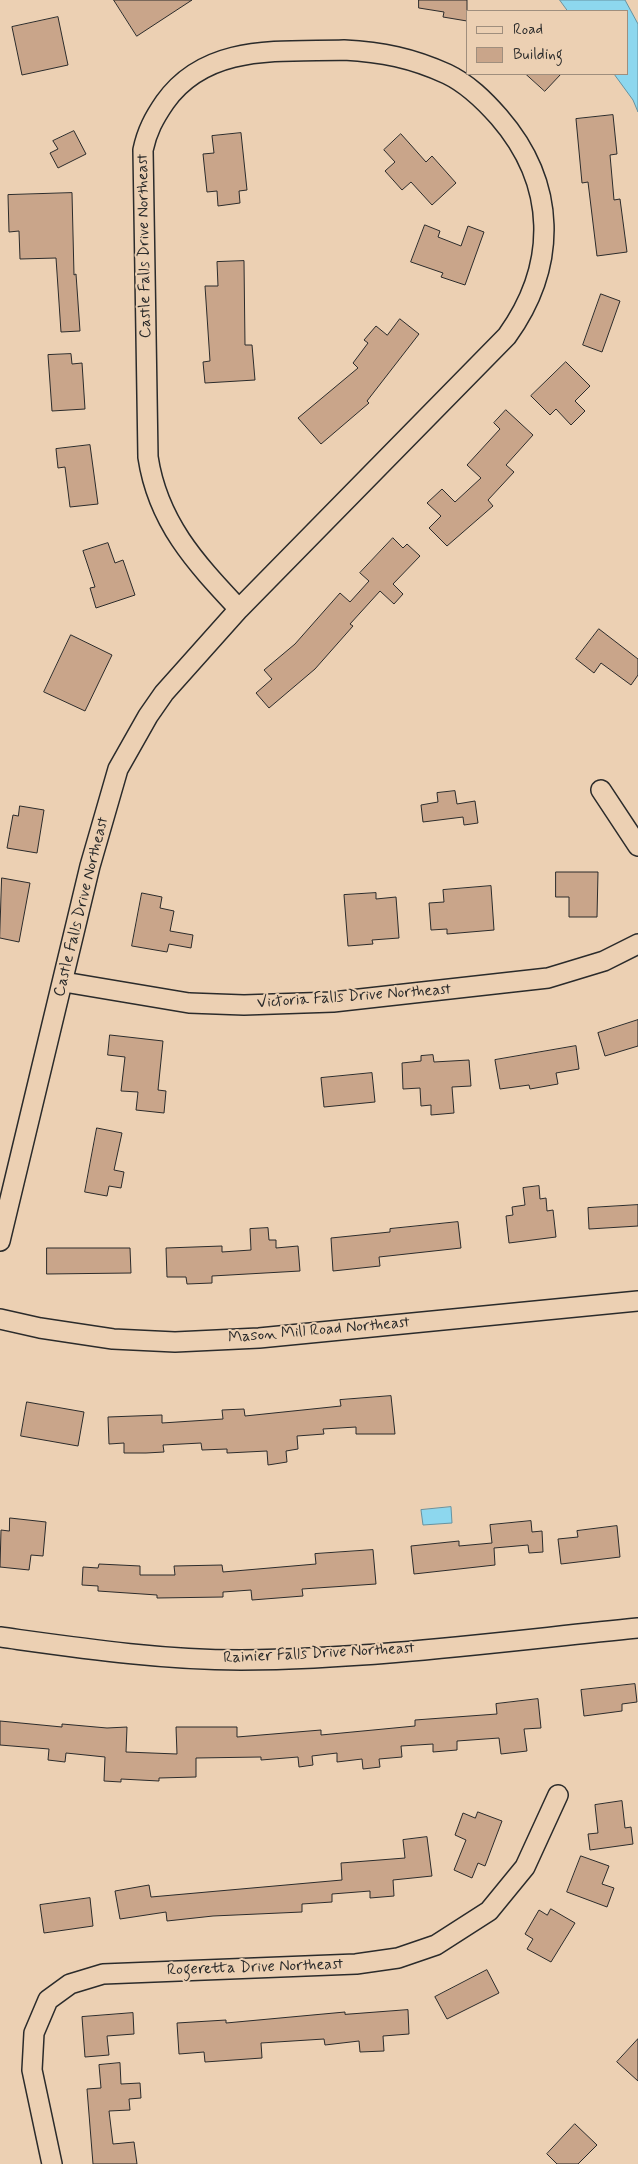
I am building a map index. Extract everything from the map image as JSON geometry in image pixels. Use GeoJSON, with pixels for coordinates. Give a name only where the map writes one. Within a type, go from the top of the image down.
{"type":"FeatureCollection","features":[{"type":"Feature","properties":{"kind":"street","name":"Castle Falls Drive Northeast"},"geometry":{"type":"LineString","coordinates":[[0,1241],[64,982],[90,866],[118,769],[148,716],[164,693],[239,609],[507,336],[527,306],[534,289],[543,256],[545,222],[539,188],[525,152],[512,133],[484,101],[468,88],[448,75],[400,56],[344,50],[252,53],[221,60],[197,71],[177,86],[146,134],[142,172],[148,457],[151,474],[163,510],[178,538],[190,556],[239,609]]}},
{"type":"Feature","properties":{"kind":"street"},"geometry":{"type":"LineString","coordinates":[[601,790],[638,846]]}},
{"type":"Feature","properties":{"kind":"street","name":"Victoria Falls Drive Northeast"},"geometry":{"type":"LineString","coordinates":[[64,982],[189,1003],[244,1005],[333,1002],[548,978],[604,961],[638,944]]}},
{"type":"Feature","properties":{"kind":"street","name":"Mason Mill Road Northeast"},"geometry":{"type":"LineString","coordinates":[[0,1319],[40,1328],[113,1339],[175,1342],[259,1338],[638,1301]]}},
{"type":"Feature","properties":{"kind":"street","name":"Rainier Falls Drive Northeast"},"geometry":{"type":"LineString","coordinates":[[0,1637],[100,1651],[190,1659],[242,1660],[367,1654],[638,1628]]}},
{"type":"Feature","properties":{"kind":"street","name":"Rogeretta Drive Northeast"},"geometry":{"type":"LineString","coordinates":[[52,2164],[32,2070],[34,2033],[48,2000],[70,1984],[103,1974],[356,1964],[398,1958],[436,1945],[489,1912],[525,1867],[558,1795]]}},
{"type":"Feature","properties":{"kind":"water"},"geometry":{"type":"Polygon","coordinates":[[[560,0],[625,0],[638,24],[638,112],[633,100],[615,75],[628,75],[628,10],[567,10],[560,0]]]}},
{"type":"Feature","properties":{"kind":"water"},"geometry":{"type":"Polygon","coordinates":[[[451,1507],[452,1523],[423,1525],[421,1510],[451,1507]]]}},
{"type":"Feature","properties":{"kind":"building"},"geometry":{"type":"Polygon","coordinates":[[[114,0],[192,0],[137,36],[114,0]]]}},
{"type":"Feature","properties":{"kind":"building"},"geometry":{"type":"Polygon","coordinates":[[[419,0],[467,0],[466,21],[443,17],[444,12],[419,8],[419,0]]]}},
{"type":"Feature","properties":{"kind":"building"},"geometry":{"type":"Polygon","coordinates":[[[58,17],[68,65],[22,75],[12,27],[58,17]]]}},
{"type":"Feature","properties":{"kind":"building"},"geometry":{"type":"Polygon","coordinates":[[[527,75],[560,75],[545,91],[527,75]]]}},
{"type":"Feature","properties":{"kind":"building"},"geometry":{"type":"Polygon","coordinates":[[[613,115],[617,154],[610,155],[614,200],[620,199],[627,252],[597,256],[588,182],[582,183],[576,119],[613,115]]]}},
{"type":"Feature","properties":{"kind":"building"},"geometry":{"type":"Polygon","coordinates":[[[74,131],[86,154],[58,168],[50,153],[58,149],[53,141],[74,131]]]}},
{"type":"Feature","properties":{"kind":"building"},"geometry":{"type":"Polygon","coordinates":[[[241,133],[247,190],[239,191],[240,203],[218,206],[217,191],[207,192],[203,154],[214,153],[212,136],[241,133]]]}},
{"type":"Feature","properties":{"kind":"building"},"geometry":{"type":"Polygon","coordinates":[[[401,134],[426,162],[432,156],[456,183],[432,205],[411,182],[402,190],[385,171],[395,162],[384,150],[401,134]]]}},
{"type":"Feature","properties":{"kind":"building"},"geometry":{"type":"Polygon","coordinates":[[[72,193],[74,275],[76,274],[80,331],[61,332],[56,258],[20,259],[19,231],[9,232],[8,195],[72,193]]]}},
{"type":"Feature","properties":{"kind":"building"},"geometry":{"type":"Polygon","coordinates":[[[425,225],[440,231],[438,237],[461,246],[468,226],[484,232],[465,285],[441,277],[443,273],[411,262],[425,225]]]}},
{"type":"Feature","properties":{"kind":"building"},"geometry":{"type":"Polygon","coordinates":[[[244,261],[245,345],[252,345],[255,380],[205,383],[203,362],[210,361],[205,286],[218,286],[217,262],[244,261]]]}},
{"type":"Feature","properties":{"kind":"building"},"geometry":{"type":"Polygon","coordinates":[[[601,294],[620,301],[602,352],[583,345],[601,294]]]}},
{"type":"Feature","properties":{"kind":"building"},"geometry":{"type":"Polygon","coordinates":[[[400,319],[419,334],[367,401],[369,403],[321,444],[298,418],[358,368],[353,363],[368,343],[364,340],[376,326],[387,335],[400,319]]]}},
{"type":"Feature","properties":{"kind":"building"},"geometry":{"type":"Polygon","coordinates":[[[71,354],[72,364],[82,363],[85,409],[52,411],[48,355],[71,354]]]}},
{"type":"Feature","properties":{"kind":"building"},"geometry":{"type":"Polygon","coordinates":[[[566,362],[590,386],[575,401],[585,411],[571,425],[556,409],[550,415],[531,396],[566,362]]]}},
{"type":"Feature","properties":{"kind":"building"},"geometry":{"type":"Polygon","coordinates":[[[506,410],[533,435],[506,465],[514,472],[488,500],[493,506],[447,546],[429,528],[441,516],[427,503],[442,489],[455,502],[481,478],[467,465],[500,429],[494,423],[506,410]]]}},
{"type":"Feature","properties":{"kind":"building"},"geometry":{"type":"Polygon","coordinates":[[[90,445],[98,504],[70,507],[65,467],[58,468],[56,449],[90,445]]]}},
{"type":"Feature","properties":{"kind":"building"},"geometry":{"type":"Polygon","coordinates":[[[393,538],[403,548],[407,544],[420,556],[393,584],[403,594],[394,604],[380,591],[350,624],[353,626],[315,669],[269,708],[256,693],[272,679],[264,670],[295,644],[340,593],[350,602],[369,581],[360,573],[393,538]]]}},
{"type":"Feature","properties":{"kind":"building"},"geometry":{"type":"Polygon","coordinates":[[[108,543],[115,563],[123,560],[135,595],[96,608],[90,588],[95,587],[83,551],[108,543]]]}},
{"type":"Feature","properties":{"kind":"building"},"geometry":{"type":"Polygon","coordinates":[[[599,629],[638,659],[638,675],[631,685],[601,663],[594,673],[576,659],[599,629]]]}},
{"type":"Feature","properties":{"kind":"building"},"geometry":{"type":"Polygon","coordinates":[[[71,635],[112,655],[85,711],[44,692],[71,635]]]}},
{"type":"Feature","properties":{"kind":"building"},"geometry":{"type":"Polygon","coordinates":[[[455,791],[457,804],[475,801],[478,823],[464,825],[463,817],[423,822],[421,805],[438,802],[437,793],[455,791]]]}},
{"type":"Feature","properties":{"kind":"building"},"geometry":{"type":"Polygon","coordinates":[[[20,806],[44,810],[37,853],[7,848],[13,815],[18,816],[20,806]]]}},
{"type":"Feature","properties":{"kind":"building"},"geometry":{"type":"Polygon","coordinates":[[[556,872],[598,872],[597,917],[569,917],[569,897],[556,897],[556,872]]]}},
{"type":"Feature","properties":{"kind":"building"},"geometry":{"type":"Polygon","coordinates":[[[2,878],[30,883],[19,942],[0,938],[2,878]]]}},
{"type":"Feature","properties":{"kind":"building"},"geometry":{"type":"Polygon","coordinates":[[[491,886],[494,930],[447,934],[447,929],[431,930],[429,903],[444,902],[443,890],[491,886]]]}},
{"type":"Feature","properties":{"kind":"building"},"geometry":{"type":"Polygon","coordinates":[[[142,893],[162,897],[160,908],[174,911],[170,931],[193,935],[191,948],[169,944],[167,952],[132,946],[142,893]]]}},
{"type":"Feature","properties":{"kind":"building"},"geometry":{"type":"Polygon","coordinates":[[[376,893],[376,899],[396,897],[399,938],[372,940],[373,944],[348,946],[344,895],[376,893]]]}},
{"type":"Feature","properties":{"kind":"building"},"geometry":{"type":"Polygon","coordinates":[[[638,1020],[638,1046],[605,1056],[598,1033],[638,1020]]]}},
{"type":"Feature","properties":{"kind":"building"},"geometry":{"type":"Polygon","coordinates":[[[110,1035],[163,1041],[158,1090],[166,1091],[164,1113],[136,1110],[138,1092],[121,1091],[125,1057],[108,1055],[110,1035]]]}},
{"type":"Feature","properties":{"kind":"building"},"geometry":{"type":"Polygon","coordinates":[[[576,1046],[579,1069],[556,1073],[558,1084],[530,1089],[529,1085],[500,1089],[495,1060],[576,1046]]]}},
{"type":"Feature","properties":{"kind":"building"},"geometry":{"type":"Polygon","coordinates":[[[433,1055],[434,1062],[469,1060],[471,1086],[452,1087],[454,1113],[431,1115],[431,1105],[421,1106],[420,1088],[403,1089],[402,1063],[421,1061],[421,1056],[433,1055]]]}},
{"type":"Feature","properties":{"kind":"building"},"geometry":{"type":"Polygon","coordinates":[[[372,1073],[375,1102],[324,1107],[321,1078],[372,1073]]]}},
{"type":"Feature","properties":{"kind":"building"},"geometry":{"type":"Polygon","coordinates":[[[97,1128],[122,1133],[114,1170],[124,1172],[121,1188],[109,1186],[107,1196],[85,1192],[97,1128]]]}},
{"type":"Feature","properties":{"kind":"building"},"geometry":{"type":"Polygon","coordinates":[[[539,1186],[540,1199],[546,1198],[547,1211],[553,1210],[556,1237],[509,1243],[506,1216],[513,1215],[512,1207],[525,1205],[523,1188],[539,1186]]]}},
{"type":"Feature","properties":{"kind":"building"},"geometry":{"type":"Polygon","coordinates":[[[638,1205],[638,1226],[589,1229],[588,1208],[638,1205]]]}},
{"type":"Feature","properties":{"kind":"building"},"geometry":{"type":"Polygon","coordinates":[[[458,1222],[461,1248],[379,1257],[380,1266],[333,1271],[331,1238],[390,1232],[390,1229],[458,1222]]]}},
{"type":"Feature","properties":{"kind":"building"},"geometry":{"type":"Polygon","coordinates":[[[268,1228],[269,1240],[276,1240],[276,1248],[298,1246],[300,1271],[212,1276],[212,1283],[187,1284],[186,1277],[167,1277],[166,1248],[222,1246],[222,1252],[251,1250],[250,1229],[268,1228]]]}},
{"type":"Feature","properties":{"kind":"building"},"geometry":{"type":"Polygon","coordinates":[[[47,1248],[130,1248],[131,1273],[47,1274],[47,1248]]]}},
{"type":"Feature","properties":{"kind":"building"},"geometry":{"type":"Polygon","coordinates":[[[391,1396],[395,1434],[356,1434],[356,1427],[323,1429],[324,1434],[297,1436],[298,1449],[286,1451],[287,1462],[268,1465],[267,1451],[227,1453],[227,1449],[202,1450],[201,1443],[163,1445],[164,1452],[146,1453],[124,1453],[124,1443],[109,1444],[108,1417],[162,1415],[162,1423],[223,1419],[222,1410],[244,1409],[245,1416],[341,1406],[340,1400],[391,1396]]]}},
{"type":"Feature","properties":{"kind":"building"},"geometry":{"type":"Polygon","coordinates":[[[27,1402],[84,1412],[78,1446],[21,1436],[27,1402]]]}},
{"type":"Feature","properties":{"kind":"building"},"geometry":{"type":"Polygon","coordinates":[[[10,1518],[46,1522],[43,1556],[31,1555],[29,1570],[0,1567],[1,1530],[9,1531],[10,1518]]]}},
{"type":"Feature","properties":{"kind":"building"},"geometry":{"type":"Polygon","coordinates":[[[531,1521],[532,1532],[542,1531],[543,1552],[529,1553],[528,1545],[494,1548],[495,1565],[414,1574],[411,1546],[459,1541],[459,1546],[492,1543],[490,1525],[531,1521]]]}},
{"type":"Feature","properties":{"kind":"building"},"geometry":{"type":"Polygon","coordinates":[[[617,1526],[620,1557],[561,1564],[558,1539],[578,1537],[577,1531],[617,1526]]]}},
{"type":"Feature","properties":{"kind":"building"},"geometry":{"type":"Polygon","coordinates":[[[373,1550],[376,1584],[302,1589],[303,1596],[252,1600],[251,1590],[223,1592],[223,1597],[157,1598],[157,1595],[98,1591],[98,1586],[82,1585],[83,1567],[98,1568],[99,1564],[140,1566],[140,1575],[175,1575],[174,1566],[222,1565],[223,1572],[316,1564],[315,1554],[373,1550]]]}},
{"type":"Feature","properties":{"kind":"building"},"geometry":{"type":"Polygon","coordinates":[[[635,1684],[637,1702],[622,1704],[622,1711],[584,1716],[581,1690],[635,1684]]]}},
{"type":"Feature","properties":{"kind":"building"},"geometry":{"type":"Polygon","coordinates":[[[538,1699],[541,1728],[524,1729],[527,1751],[501,1754],[499,1738],[457,1741],[457,1750],[433,1752],[433,1744],[401,1746],[402,1757],[379,1759],[380,1767],[363,1769],[362,1759],[337,1762],[337,1753],[312,1756],[313,1765],[299,1767],[298,1757],[261,1760],[261,1757],[196,1758],[196,1777],[159,1778],[159,1781],[121,1779],[121,1782],[104,1781],[105,1757],[66,1753],[65,1762],[48,1760],[49,1749],[0,1745],[0,1721],[62,1727],[62,1724],[107,1728],[127,1727],[126,1752],[177,1754],[176,1727],[237,1727],[237,1737],[321,1730],[321,1735],[415,1726],[415,1720],[497,1714],[496,1704],[538,1699]]]}},
{"type":"Feature","properties":{"kind":"building"},"geometry":{"type":"Polygon","coordinates":[[[622,1801],[625,1828],[631,1827],[633,1844],[590,1850],[588,1834],[598,1833],[595,1805],[622,1801]]]}},
{"type":"Feature","properties":{"kind":"building"},"geometry":{"type":"Polygon","coordinates":[[[478,1812],[502,1821],[485,1866],[478,1863],[472,1878],[454,1870],[466,1840],[455,1835],[463,1813],[475,1818],[478,1812]]]}},
{"type":"Feature","properties":{"kind":"building"},"geometry":{"type":"Polygon","coordinates":[[[427,1837],[432,1876],[393,1880],[394,1896],[370,1898],[370,1891],[332,1894],[332,1902],[302,1904],[302,1912],[213,1916],[167,1921],[166,1912],[120,1919],[115,1891],[149,1885],[151,1897],[342,1880],[341,1863],[405,1858],[403,1840],[427,1837]]]}},
{"type":"Feature","properties":{"kind":"building"},"geometry":{"type":"Polygon","coordinates":[[[581,1856],[609,1866],[602,1884],[614,1888],[607,1907],[567,1892],[581,1856]]]}},
{"type":"Feature","properties":{"kind":"building"},"geometry":{"type":"Polygon","coordinates":[[[90,1898],[93,1926],[44,1933],[40,1905],[90,1898]]]}},
{"type":"Feature","properties":{"kind":"building"},"geometry":{"type":"Polygon","coordinates":[[[551,1909],[575,1923],[551,1962],[527,1949],[533,1939],[525,1934],[539,1910],[547,1915],[551,1909]]]}},
{"type":"Feature","properties":{"kind":"building"},"geometry":{"type":"Polygon","coordinates":[[[487,1970],[499,1993],[447,2019],[435,1997],[487,1970]]]}},
{"type":"Feature","properties":{"kind":"building"},"geometry":{"type":"Polygon","coordinates":[[[408,2010],[409,2034],[383,2036],[384,2051],[360,2052],[359,2041],[325,2045],[324,2039],[261,2043],[262,2058],[205,2062],[204,2052],[179,2054],[177,2023],[226,2020],[226,2023],[345,2012],[345,2014],[408,2010]]]}},
{"type":"Feature","properties":{"kind":"building"},"geometry":{"type":"Polygon","coordinates":[[[133,2013],[134,2034],[107,2036],[109,2055],[85,2057],[82,2017],[133,2013]]]}},
{"type":"Feature","properties":{"kind":"building"},"geometry":{"type":"Polygon","coordinates":[[[638,2039],[638,2081],[617,2062],[638,2039]]]}},
{"type":"Feature","properties":{"kind":"building"},"geometry":{"type":"Polygon","coordinates":[[[120,2063],[121,2084],[140,2083],[141,2098],[129,2099],[130,2110],[109,2111],[113,2144],[134,2142],[137,2164],[93,2164],[87,2089],[101,2088],[99,2065],[120,2063]]]}},
{"type":"Feature","properties":{"kind":"building"},"geometry":{"type":"Polygon","coordinates":[[[575,2124],[597,2145],[578,2164],[557,2164],[547,2154],[575,2124]]]}}]}
